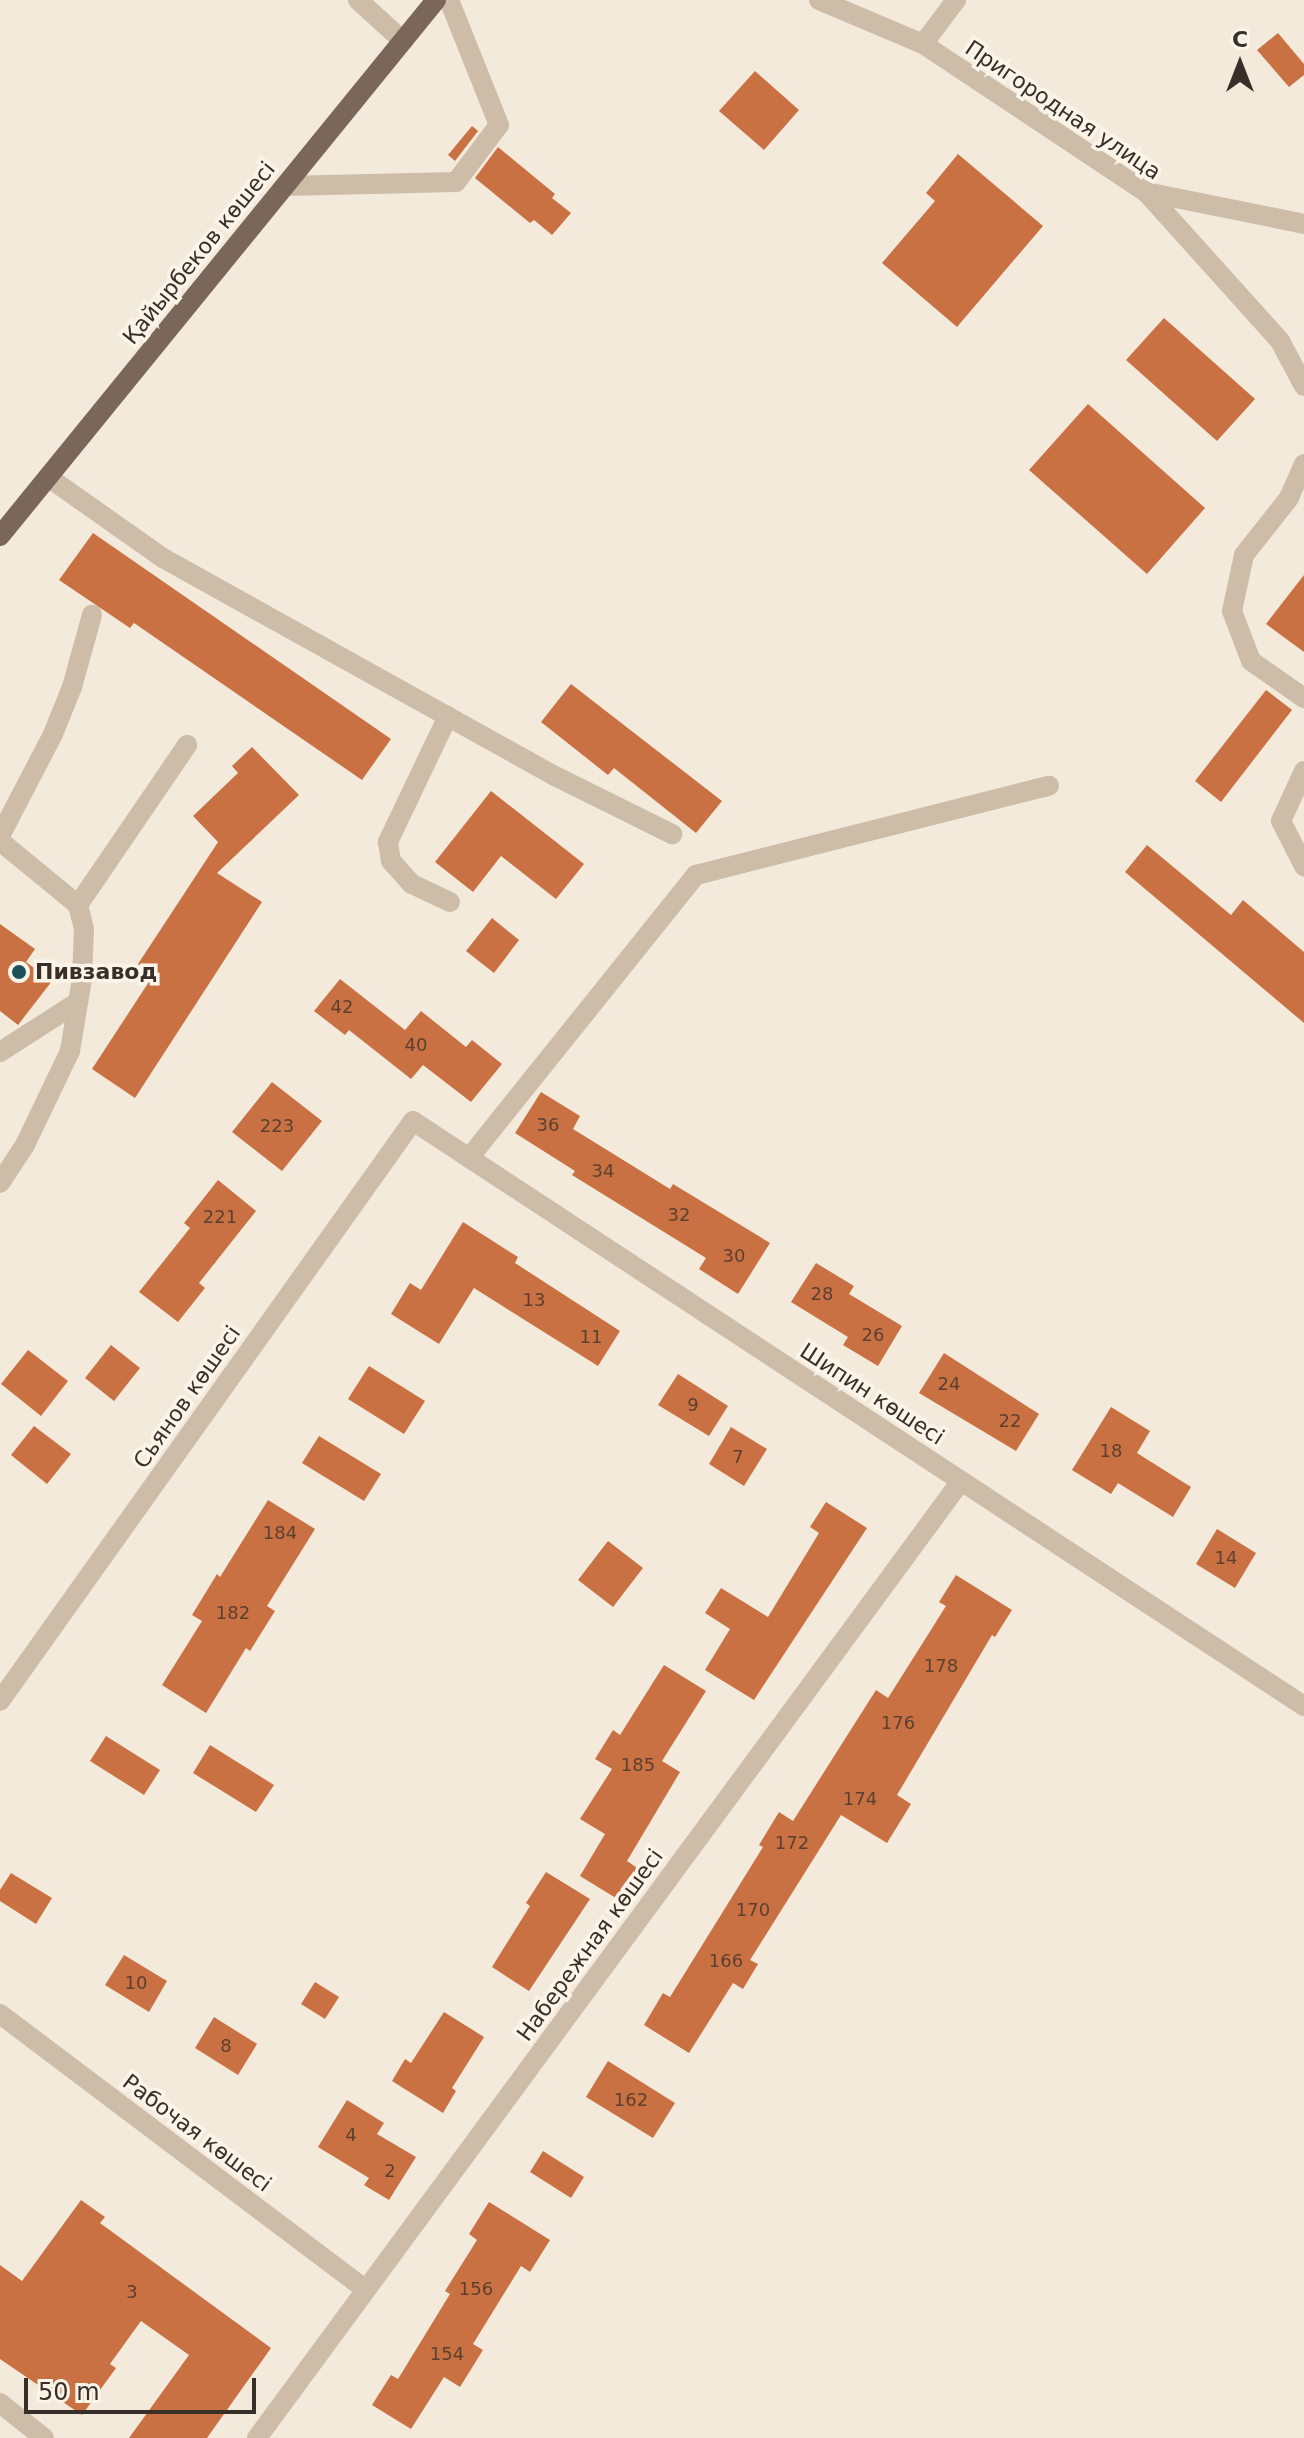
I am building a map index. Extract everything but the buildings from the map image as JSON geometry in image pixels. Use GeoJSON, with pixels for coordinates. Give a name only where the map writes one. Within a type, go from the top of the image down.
{"type":"FeatureCollection","features":[{"type":"Feature","properties":{"kind":"main road","name":"Қайырбеков көшесі"},"geometry":{"type":"LineString","coordinates":[[0,536],[436,0]]}},
{"type":"Feature","properties":{"kind":"street"},"geometry":{"type":"LineString","coordinates":[[358,0],[403,41]]}},
{"type":"Feature","properties":{"kind":"street"},"geometry":{"type":"LineString","coordinates":[[285,186],[456,182],[499,125],[449,0]]}},
{"type":"Feature","properties":{"kind":"street","name":"Пригородная улица"},"geometry":{"type":"LineString","coordinates":[[819,0],[923,44],[1146,192],[1280,341],[1304,386]]}},
{"type":"Feature","properties":{"kind":"street"},"geometry":{"type":"LineString","coordinates":[[923,44],[956,0]]}},
{"type":"Feature","properties":{"kind":"street"},"geometry":{"type":"LineString","coordinates":[[1146,192],[1304,224]]}},
{"type":"Feature","properties":{"kind":"street"},"geometry":{"type":"LineString","coordinates":[[1304,464],[1289,498],[1244,555],[1232,611],[1251,661],[1304,698]]}},
{"type":"Feature","properties":{"kind":"street"},"geometry":{"type":"LineString","coordinates":[[48,477],[163,558],[448,716],[672,834]]}},
{"type":"Feature","properties":{"kind":"street"},"geometry":{"type":"LineString","coordinates":[[0,1183],[25,1145],[64,1064],[78,1002],[84,929],[78,905],[0,838],[53,734],[72,687],[92,615]]}},
{"type":"Feature","properties":{"kind":"street"},"geometry":{"type":"LineString","coordinates":[[448,716],[388,842],[391,861],[412,884],[450,902]]}},
{"type":"Feature","properties":{"kind":"street"},"geometry":{"type":"LineString","coordinates":[[78,905],[187,745]]}},
{"type":"Feature","properties":{"kind":"street"},"geometry":{"type":"LineString","coordinates":[[1304,771],[1281,821],[1304,866]]}},
{"type":"Feature","properties":{"kind":"street"},"geometry":{"type":"LineString","coordinates":[[469,1158],[696,875],[1049,786]]}},
{"type":"Feature","properties":{"kind":"street"},"geometry":{"type":"LineString","coordinates":[[0,1052],[78,1002]]}},
{"type":"Feature","properties":{"kind":"street","name":"Шипин көшесі"},"geometry":{"type":"LineString","coordinates":[[413,1121],[1304,1706]]}},
{"type":"Feature","properties":{"kind":"street","name":"Сьянов көшесі"},"geometry":{"type":"LineString","coordinates":[[0,1701],[413,1121]]}},
{"type":"Feature","properties":{"kind":"street","name":"Набережная көшесі"},"geometry":{"type":"LineString","coordinates":[[257,2438],[961,1481]]}},
{"type":"Feature","properties":{"kind":"street","name":"Рабочая көшесі"},"geometry":{"type":"LineString","coordinates":[[0,2014],[366,2290]]}},
{"type":"Feature","properties":{"kind":"street"},"geometry":{"type":"LineString","coordinates":[[0,2403],[44,2438]]}},
{"type":"Feature","properties":{"kind":"place","name":"Пивзавод"},"geometry":{"type":"Point","coordinates":[19,972]}}]}
